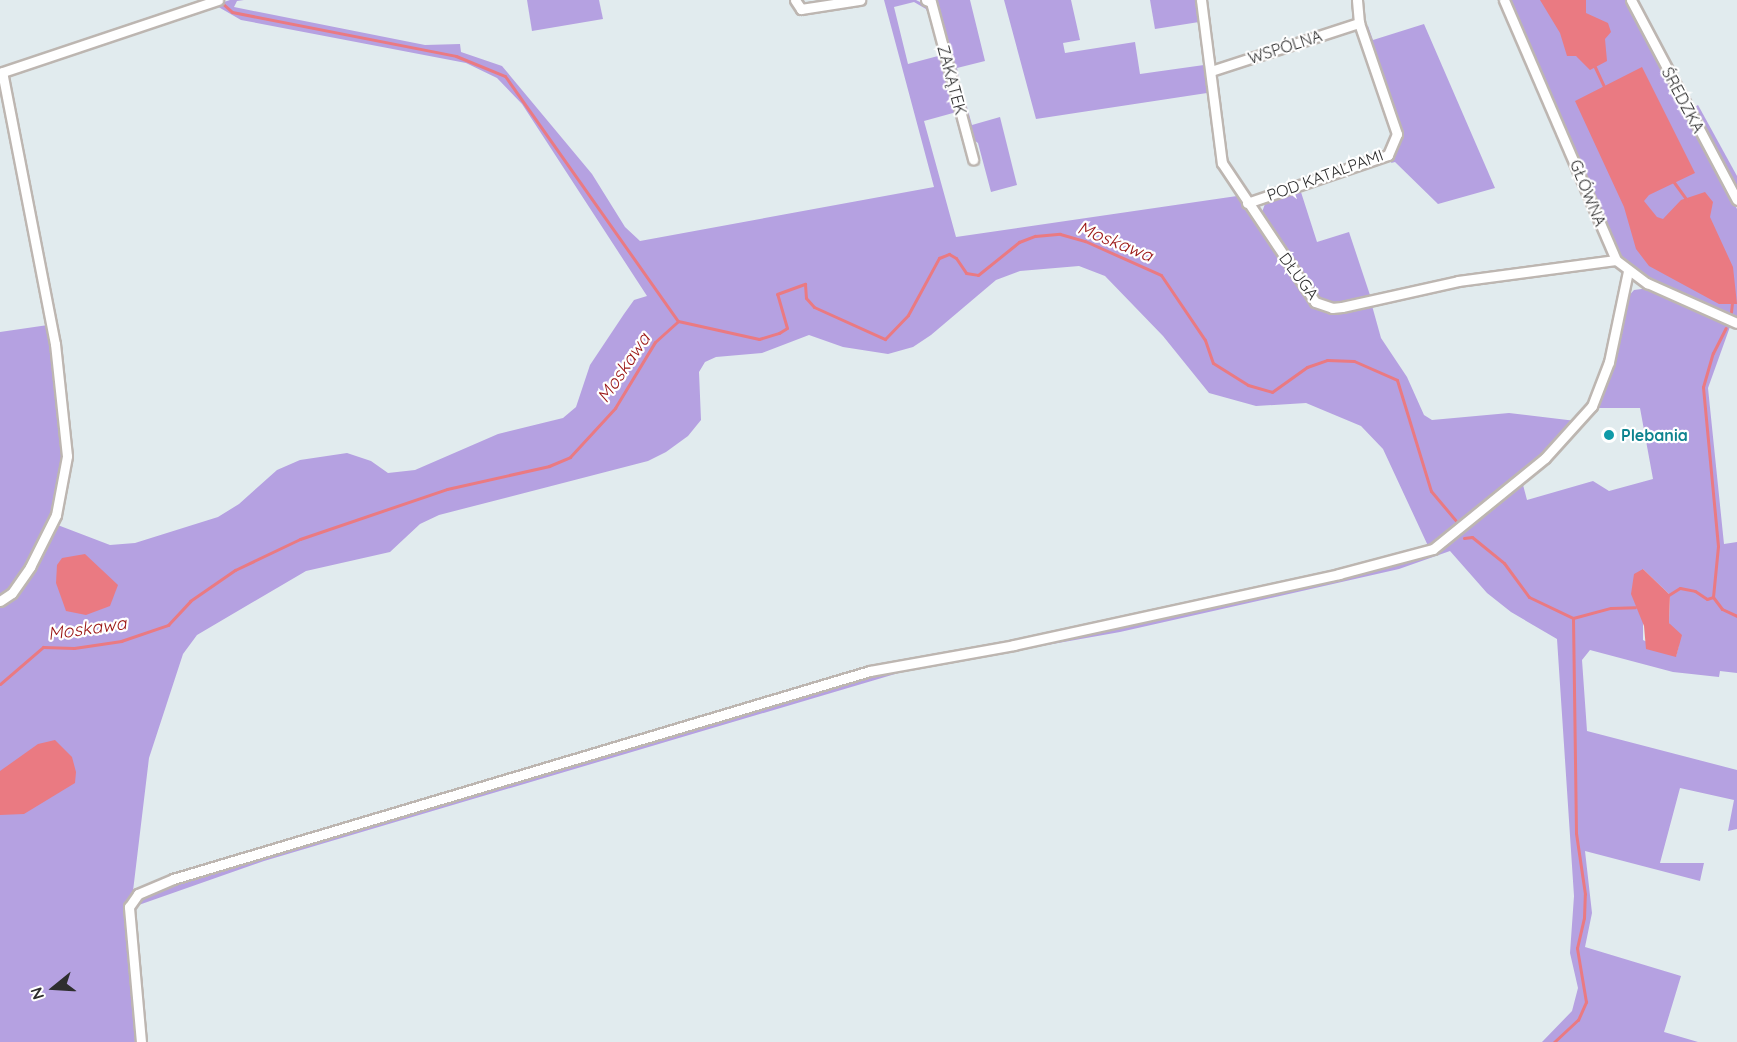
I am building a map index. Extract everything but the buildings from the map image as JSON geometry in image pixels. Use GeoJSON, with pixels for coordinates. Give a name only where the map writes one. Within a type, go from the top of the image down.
{"type":"FeatureCollection","features":[{"type":"Feature","properties":{"kind":"street"},"geometry":{"type":"LineString","coordinates":[[0,601],[12,593],[30,567],[56,515],[67,456],[55,344],[1,72],[218,0]]}},
{"type":"Feature","properties":{"kind":"street"},"geometry":{"type":"LineString","coordinates":[[795,0],[801,9],[860,0]]}},
{"type":"Feature","properties":{"kind":"street","name":"DŁUGA"},"geometry":{"type":"LineString","coordinates":[[1201,0],[1222,163],[1315,302],[1332,308],[1447,283],[1616,260]]}},
{"type":"Feature","properties":{"kind":"street","name":"POD KATALPAMI"},"geometry":{"type":"LineString","coordinates":[[1247,203],[1388,155],[1396,134],[1359,23],[1357,0]]}},
{"type":"Feature","properties":{"kind":"street","name":"GŁÓWNA"},"geometry":{"type":"LineString","coordinates":[[1504,0],[1616,260],[1628,271],[1737,323]]}},
{"type":"Feature","properties":{"kind":"street","name":"ŚREDZKA"},"geometry":{"type":"LineString","coordinates":[[1631,0],[1737,200]]}},
{"type":"Feature","properties":{"kind":"street","name":"ZAKĄTEK"},"geometry":{"type":"LineString","coordinates":[[928,1],[973,159]]}},
{"type":"Feature","properties":{"kind":"street","name":"WSPÓLNA"},"geometry":{"type":"LineString","coordinates":[[1211,71],[1359,23]]}},
{"type":"Feature","properties":{"kind":"street"},"geometry":{"type":"LineString","coordinates":[[141,1042],[129,907],[138,894],[173,879],[870,671],[1026,642],[1418,555],[1447,542],[1486,506],[1545,458],[1592,406],[1609,362],[1628,271]]}},
{"type":"Feature","properties":{"kind":"shaded area"},"geometry":{"type":"Polygon","coordinates":[[[230,0],[244,0],[237,1],[234,7],[425,45],[460,44],[461,52],[502,66],[592,174],[625,227],[640,241],[934,187],[884,0],[916,0],[928,6],[933,24],[926,9],[914,2],[894,7],[908,64],[938,56],[936,37],[958,120],[953,113],[924,121],[956,237],[1237,196],[1313,308],[1339,312],[1371,302],[1381,338],[1407,377],[1424,415],[1432,420],[1509,413],[1576,421],[1550,449],[1429,548],[1383,449],[1361,426],[1306,403],[1256,406],[1209,393],[1163,336],[1105,276],[1079,266],[1020,271],[996,280],[931,335],[913,347],[888,354],[843,347],[809,335],[762,353],[716,357],[705,362],[699,372],[701,420],[688,436],[666,452],[648,461],[439,515],[420,524],[390,552],[306,571],[197,635],[183,654],[149,758],[133,891],[128,907],[139,1042],[0,1042],[0,604],[55,524],[110,545],[135,543],[218,517],[239,504],[277,470],[300,460],[347,453],[371,461],[388,473],[415,470],[498,434],[563,418],[576,407],[590,365],[624,314],[634,300],[647,296],[522,104],[497,78],[466,63],[241,20],[215,5],[230,0]]]}},
{"type":"Feature","properties":{"kind":"shaded area"},"geometry":{"type":"Polygon","coordinates":[[[527,0],[599,0],[603,19],[532,31],[527,0]]]}},
{"type":"Feature","properties":{"kind":"shaded area"},"geometry":{"type":"Polygon","coordinates":[[[935,0],[970,0],[985,61],[957,68],[959,77],[956,77],[935,0]]]}},
{"type":"Feature","properties":{"kind":"shaded area"},"geometry":{"type":"Polygon","coordinates":[[[1004,0],[1071,0],[1080,40],[1063,43],[1065,53],[1135,42],[1140,74],[1204,65],[1207,93],[1036,119],[1004,0]]]}},
{"type":"Feature","properties":{"kind":"shaded area"},"geometry":{"type":"Polygon","coordinates":[[[1150,0],[1196,0],[1199,22],[1155,29],[1150,0]]]}},
{"type":"Feature","properties":{"kind":"shaded area"},"geometry":{"type":"Polygon","coordinates":[[[1509,0],[1626,0],[1737,209],[1737,319],[1653,281],[1619,254],[1509,0]]]}},
{"type":"Feature","properties":{"kind":"shaded area"},"geometry":{"type":"Polygon","coordinates":[[[1540,0],[1586,0],[1586,13],[1608,23],[1611,32],[1605,39],[1607,61],[1590,70],[1576,56],[1567,56],[1560,33],[1540,0]]]}},
{"type":"Feature","properties":{"kind":"shaded area"},"geometry":{"type":"Polygon","coordinates":[[[1424,24],[1495,188],[1438,204],[1395,162],[1391,163],[1401,136],[1363,26],[1368,26],[1373,40],[1424,24]]]}},
{"type":"Feature","properties":{"kind":"shaded area"},"geometry":{"type":"Polygon","coordinates":[[[1642,67],[1695,173],[1649,195],[1644,201],[1657,217],[1663,219],[1681,200],[1705,192],[1713,202],[1710,217],[1733,267],[1737,304],[1719,304],[1649,266],[1636,249],[1624,207],[1575,101],[1642,67]]]}},
{"type":"Feature","properties":{"kind":"shaded area"},"geometry":{"type":"Polygon","coordinates":[[[961,85],[972,125],[1000,117],[1017,185],[991,192],[978,143],[971,138],[958,86],[961,85]]]}},
{"type":"Feature","properties":{"kind":"shaded area"},"geometry":{"type":"Polygon","coordinates":[[[1698,105],[1737,176],[1737,191],[1693,108],[1698,105]]]}},
{"type":"Feature","properties":{"kind":"shaded area"},"geometry":{"type":"Polygon","coordinates":[[[1300,189],[1317,242],[1349,232],[1370,295],[1334,303],[1321,299],[1261,215],[1266,201],[1300,189]]]}},
{"type":"Feature","properties":{"kind":"shaded area"},"geometry":{"type":"Polygon","coordinates":[[[1649,288],[1731,324],[1708,388],[1724,544],[1737,542],[1737,673],[1720,671],[1719,677],[1673,672],[1590,650],[1582,660],[1587,731],[1737,770],[1737,829],[1728,831],[1734,800],[1680,788],[1660,863],[1704,863],[1700,881],[1585,851],[1592,913],[1585,947],[1681,976],[1664,1032],[1698,1042],[1542,1042],[1572,1011],[1578,988],[1570,953],[1574,896],[1557,639],[1511,612],[1487,593],[1450,551],[1399,569],[1120,632],[912,669],[264,861],[133,907],[138,896],[174,882],[870,675],[1434,552],[1456,538],[1522,481],[1527,500],[1593,481],[1609,491],[1653,479],[1640,408],[1594,408],[1610,368],[1625,300],[1634,290],[1649,288]],[[1643,569],[1643,640],[1676,656],[1679,645],[1669,623],[1670,595],[1643,569]]]}},
{"type":"Feature","properties":{"kind":"shaded area"},"geometry":{"type":"Polygon","coordinates":[[[48,325],[64,456],[53,516],[27,566],[11,589],[0,596],[0,332],[48,325]]]}},
{"type":"Feature","properties":{"kind":"shaded area"},"geometry":{"type":"Polygon","coordinates":[[[85,554],[118,585],[110,606],[86,615],[66,611],[56,583],[57,565],[62,558],[85,554]]]}},
{"type":"Feature","properties":{"kind":"shaded area"},"geometry":{"type":"Polygon","coordinates":[[[1643,569],[1670,595],[1669,623],[1682,635],[1676,657],[1646,649],[1644,626],[1631,594],[1634,574],[1643,569]]]}},
{"type":"Feature","properties":{"kind":"shaded area"},"geometry":{"type":"Polygon","coordinates":[[[55,740],[72,757],[76,772],[75,783],[24,814],[0,815],[0,771],[38,744],[55,740]]]}},
{"type":"Feature","properties":{"kind":"waterway"},"geometry":{"type":"LineString","coordinates":[[222,3],[232,12],[456,56],[505,76],[678,321]]}},
{"type":"Feature","properties":{"kind":"waterway"},"geometry":{"type":"LineString","coordinates":[[1594,65],[1604,86]]}},
{"type":"Feature","properties":{"kind":"waterway"},"geometry":{"type":"LineString","coordinates":[[1673,181],[1687,200]]}},
{"type":"Feature","properties":{"kind":"waterway","name":"Moskawa"},"geometry":{"type":"LineString","coordinates":[[0,684],[43,647],[74,648],[121,641],[168,625],[190,601],[235,570],[300,539],[447,489],[549,466],[570,457],[615,408],[655,342],[678,321],[759,339],[787,328],[777,294],[805,284],[806,298],[814,307],[885,339],[908,315],[939,258],[949,254],[956,258],[966,273],[978,275],[1019,242],[1035,236],[1060,234],[1085,241],[1161,275],[1205,340],[1213,363],[1248,385],[1272,392],[1307,367],[1327,360],[1354,361],[1397,380],[1431,491],[1455,520]]}},
{"type":"Feature","properties":{"kind":"waterway"},"geometry":{"type":"LineString","coordinates":[[1731,312],[1732,302]]}},
{"type":"Feature","properties":{"kind":"waterway"},"geometry":{"type":"LineString","coordinates":[[1713,597],[1718,546],[1703,387],[1713,353],[1726,328]]}},
{"type":"Feature","properties":{"kind":"waterway","name":"Moskawa"},"geometry":{"type":"LineString","coordinates":[[1464,538],[1472,537],[1504,563],[1529,597],[1573,618],[1611,608],[1635,607]]}},
{"type":"Feature","properties":{"kind":"waterway","name":"Moskawa"},"geometry":{"type":"LineString","coordinates":[[1667,596],[1680,588],[1695,591],[1707,599],[1713,597],[1722,609],[1737,616]]}},
{"type":"Feature","properties":{"kind":"waterway"},"geometry":{"type":"LineString","coordinates":[[1554,1042],[1578,1020],[1586,1002],[1577,948],[1584,918],[1585,894],[1576,833],[1573,618]]}},
{"type":"Feature","properties":{"kind":"place","name":"Plebania"},"geometry":{"type":"Point","coordinates":[1609,435]}}]}
